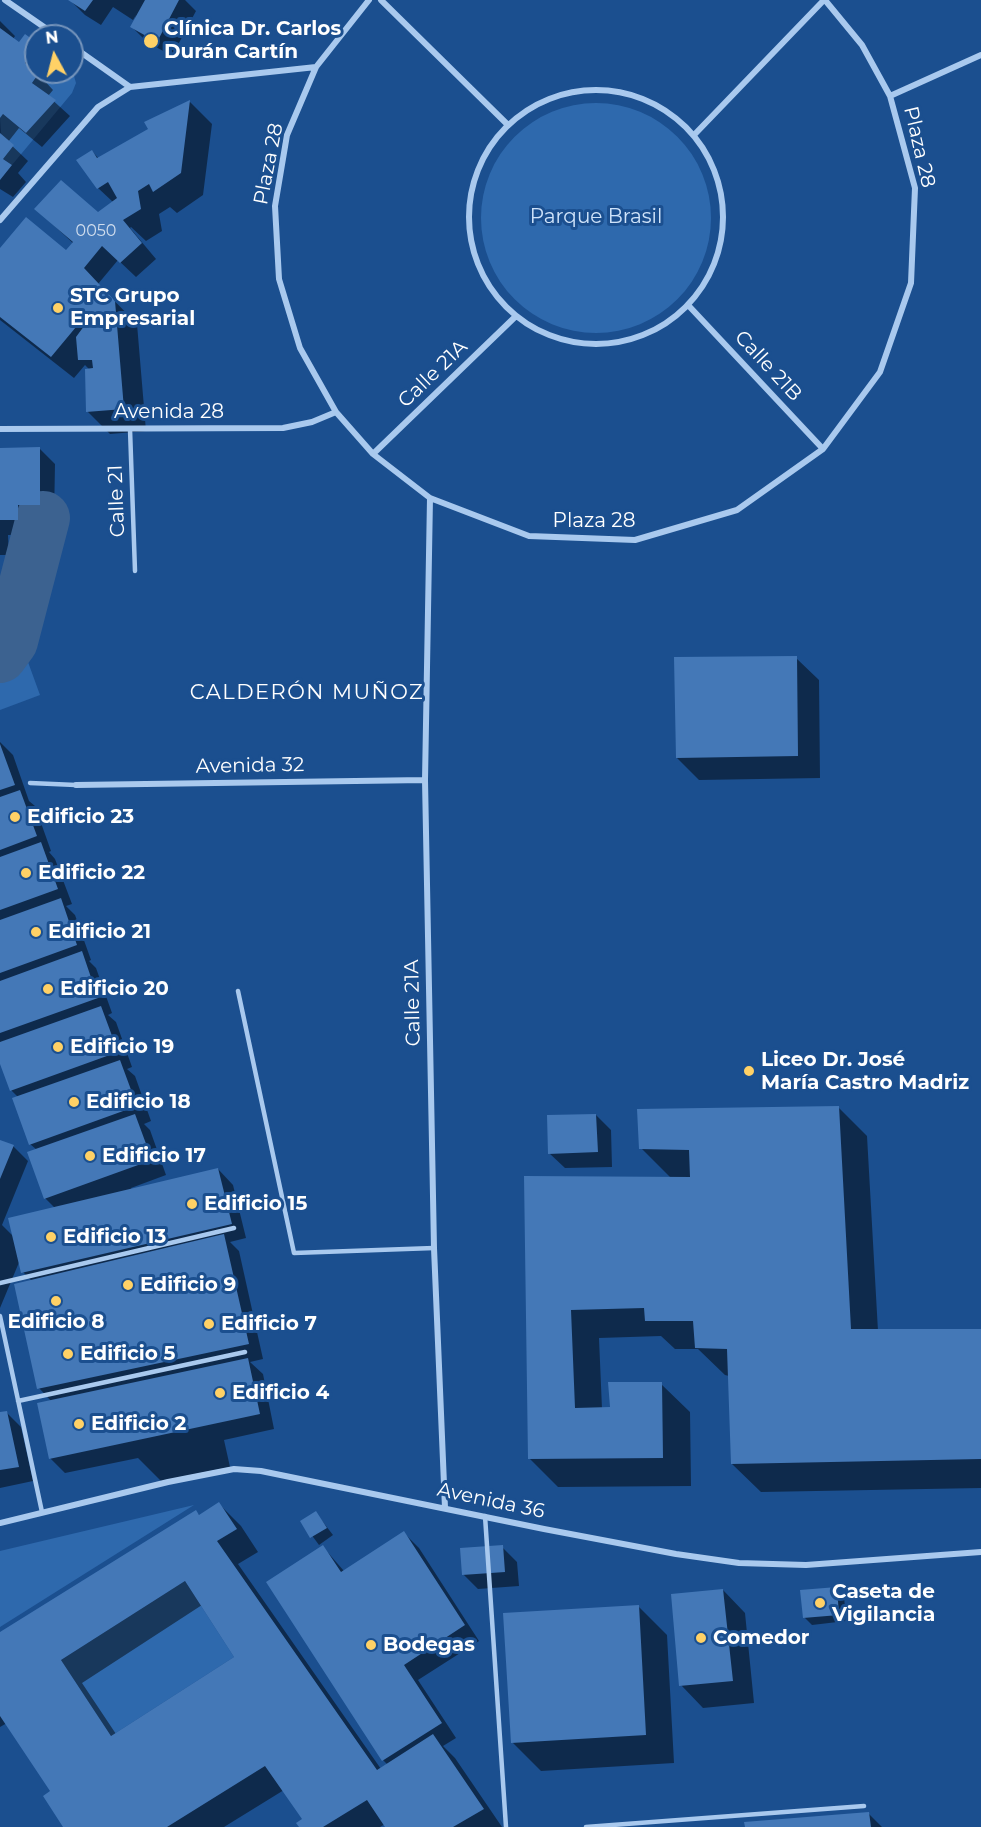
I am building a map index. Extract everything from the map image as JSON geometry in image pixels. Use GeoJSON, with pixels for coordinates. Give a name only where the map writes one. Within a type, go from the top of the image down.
{"type":"FeatureCollection","features":[{"type":"Feature","properties":{"kind":"street"},"geometry":{"type":"LineString","coordinates":[[5,0],[40,24]]}},
{"type":"Feature","properties":{"kind":"street","name":"Plaza 28"},"geometry":{"type":"LineString","coordinates":[[369,0],[316,67],[287,135],[275,206],[279,279],[300,348],[336,412],[374,454],[430,498],[529,536],[635,540],[737,510],[823,449],[880,372],[911,283],[915,188],[890,96],[862,45],[824,0]]}},
{"type":"Feature","properties":{"kind":"street"},"geometry":{"type":"LineString","coordinates":[[381,0],[507,124]]}},
{"type":"Feature","properties":{"kind":"street"},"geometry":{"type":"LineString","coordinates":[[694,135],[824,0]]}},
{"type":"Feature","properties":{"kind":"street"},"geometry":{"type":"LineString","coordinates":[[84,54],[130,87]]}},
{"type":"Feature","properties":{"kind":"street"},"geometry":{"type":"LineString","coordinates":[[890,96],[981,55]]}},
{"type":"Feature","properties":{"kind":"street"},"geometry":{"type":"LineString","coordinates":[[0,220],[98,107],[130,87],[316,67]]}},
{"type":"Feature","properties":{"kind":"street"},"geometry":{"type":"LineString","coordinates":[[582,90],[624,92],[663,108],[694,135],[714,167],[723,203],[722,239],[710,274],[688,305],[658,328],[623,341],[585,344],[548,335],[515,316],[486,284],[470,243],[468,200],[481,159],[507,124],[542,101],[582,90]]}},
{"type":"Feature","properties":{"kind":"street","name":"Calle 21B"},"geometry":{"type":"LineString","coordinates":[[688,305],[823,449]]}},
{"type":"Feature","properties":{"kind":"street","name":"Calle 21A"},"geometry":{"type":"LineString","coordinates":[[374,454],[515,316]]}},
{"type":"Feature","properties":{"kind":"street","name":"Avenida 28"},"geometry":{"type":"LineString","coordinates":[[0,429],[283,428],[312,422],[336,412]]}},
{"type":"Feature","properties":{"kind":"street","name":"Calle 21A"},"geometry":{"type":"LineString","coordinates":[[430,498],[425,780],[434,1248],[446,1508]]}},
{"type":"Feature","properties":{"kind":"street","name":"Avenida 32"},"geometry":{"type":"LineString","coordinates":[[76,785],[425,780]]}},
{"type":"Feature","properties":{"kind":"street","name":"Avenida 36"},"geometry":{"type":"LineString","coordinates":[[0,1523],[234,1469],[261,1471],[676,1554],[739,1563],[806,1565],[981,1552]]}},
{"type":"Feature","properties":{"kind":"lane","name":"Calle 21"},"geometry":{"type":"LineString","coordinates":[[130,429],[135,571]]}},
{"type":"Feature","properties":{"kind":"lane"},"geometry":{"type":"LineString","coordinates":[[30,783],[76,785]]}},
{"type":"Feature","properties":{"kind":"lane"},"geometry":{"type":"LineString","coordinates":[[238,991],[294,1253],[434,1248]]}},
{"type":"Feature","properties":{"kind":"lane"},"geometry":{"type":"LineString","coordinates":[[0,1283],[234,1228]]}},
{"type":"Feature","properties":{"kind":"lane"},"geometry":{"type":"LineString","coordinates":[[0,1316],[42,1512]]}},
{"type":"Feature","properties":{"kind":"lane"},"geometry":{"type":"LineString","coordinates":[[18,1401],[245,1353]]}},
{"type":"Feature","properties":{"kind":"lane"},"geometry":{"type":"LineString","coordinates":[[485,1516],[506,1827]]}},
{"type":"Feature","properties":{"kind":"lane"},"geometry":{"type":"LineString","coordinates":[[586,1827],[864,1806]]}},
{"type":"Feature","properties":{"kind":"lane"},"geometry":{"type":"LineString","coordinates":[[697,1818],[698,1827]]}},
{"type":"Feature","properties":{"kind":"green space"},"geometry":{"type":"Polygon","coordinates":[[[33,84],[76,84],[72,93],[12,165],[3,159],[0,118],[3,114],[26,133],[55,100],[33,84]]]}},
{"type":"Feature","properties":{"kind":"green space","name":"Parque Brasil"},"geometry":{"type":"Polygon","coordinates":[[[585,103],[607,103],[629,108],[660,122],[685,145],[692,154],[706,185],[711,218],[709,240],[702,262],[692,282],[669,307],[660,314],[629,328],[607,333],[585,333],[563,328],[532,314],[507,291],[500,282],[486,251],[481,229],[481,207],[486,185],[500,154],[523,129],[532,122],[563,108],[585,103]]]}},
{"type":"Feature","properties":{"kind":"green space"},"geometry":{"type":"Polygon","coordinates":[[[0,585],[40,695],[0,710],[0,585]]]}},
{"type":"Feature","properties":{"kind":"green space"},"geometry":{"type":"Polygon","coordinates":[[[194,1505],[0,1627],[0,1551],[194,1505]]]}},
{"type":"Feature","properties":{"kind":"green space"},"geometry":{"type":"Polygon","coordinates":[[[185,1581],[234,1657],[111,1736],[61,1660],[185,1581]]]}},
{"type":"Feature","properties":{"kind":"building"},"geometry":{"type":"Polygon","coordinates":[[[68,0],[93,0],[85,11],[68,0]]]}},
{"type":"Feature","properties":{"kind":"building"},"geometry":{"type":"Polygon","coordinates":[[[145,0],[179,0],[157,42],[130,27],[145,0]]]}},
{"type":"Feature","properties":{"kind":"building"},"geometry":{"type":"Polygon","coordinates":[[[0,28],[19,42],[24,35],[24,84],[33,84],[56,100],[26,133],[3,114],[0,118],[0,28]]]}},
{"type":"Feature","properties":{"kind":"building"},"geometry":{"type":"Polygon","coordinates":[[[190,100],[181,173],[153,192],[149,184],[138,191],[141,209],[123,220],[142,243],[120,263],[102,246],[84,268],[115,301],[124,409],[86,412],[85,369],[93,368],[92,360],[78,360],[76,337],[90,318],[86,315],[51,357],[0,317],[0,248],[26,217],[66,250],[73,242],[34,209],[61,180],[98,212],[117,198],[108,182],[97,189],[76,160],[92,150],[97,158],[148,129],[144,122],[190,100]]]}},
{"type":"Feature","properties":{"kind":"building"},"geometry":{"type":"Polygon","coordinates":[[[0,133],[14,145],[3,159],[12,165],[0,180],[0,133]]]}},
{"type":"Feature","properties":{"kind":"building"},"geometry":{"type":"Polygon","coordinates":[[[40,447],[40,505],[18,505],[18,520],[0,520],[0,448],[40,447]]]}},
{"type":"Feature","properties":{"kind":"building"},"geometry":{"type":"Polygon","coordinates":[[[797,656],[798,756],[676,758],[674,657],[797,656]]]}},
{"type":"Feature","properties":{"kind":"building"},"geometry":{"type":"Polygon","coordinates":[[[0,744],[15,785],[0,790],[0,744]]]}},
{"type":"Feature","properties":{"kind":"building","name":"Edificio 23"},"geometry":{"type":"Polygon","coordinates":[[[20,790],[37,836],[0,850],[0,797],[20,790]]]}},
{"type":"Feature","properties":{"kind":"building","name":"Edificio 22"},"geometry":{"type":"Polygon","coordinates":[[[41,842],[58,889],[0,910],[0,857],[41,842]]]}},
{"type":"Feature","properties":{"kind":"building","name":"Edificio 21"},"geometry":{"type":"Polygon","coordinates":[[[61,898],[77,945],[0,973],[0,920],[61,898]]]}},
{"type":"Feature","properties":{"kind":"building","name":"Edificio 20"},"geometry":{"type":"Polygon","coordinates":[[[82,951],[98,998],[0,1033],[0,981],[82,951]]]}},
{"type":"Feature","properties":{"kind":"building","name":"Edificio 19"},"geometry":{"type":"Polygon","coordinates":[[[101,1006],[118,1052],[10,1091],[0,1064],[0,1042],[101,1006]]]}},
{"type":"Feature","properties":{"kind":"building","name":"Edificio 18"},"geometry":{"type":"Polygon","coordinates":[[[120,1060],[137,1106],[29,1145],[12,1098],[120,1060]]]}},
{"type":"Feature","properties":{"kind":"building"},"geometry":{"type":"Polygon","coordinates":[[[839,1106],[851,1329],[981,1329],[981,1459],[731,1464],[727,1349],[695,1348],[693,1321],[645,1321],[644,1308],[571,1310],[575,1408],[610,1407],[608,1382],[662,1382],[663,1458],[528,1459],[524,1176],[690,1177],[689,1150],[639,1149],[637,1109],[839,1106]]]}},
{"type":"Feature","properties":{"kind":"building","name":"Edificio 17"},"geometry":{"type":"Polygon","coordinates":[[[135,1114],[152,1160],[44,1199],[27,1152],[135,1114]]]}},
{"type":"Feature","properties":{"kind":"building"},"geometry":{"type":"Polygon","coordinates":[[[596,1114],[598,1152],[548,1154],[547,1115],[596,1114]]]}},
{"type":"Feature","properties":{"kind":"building"},"geometry":{"type":"Polygon","coordinates":[[[0,1140],[14,1145],[0,1179],[0,1140]]]}},
{"type":"Feature","properties":{"kind":"building"},"geometry":{"type":"Polygon","coordinates":[[[218,1168],[232,1224],[21,1273],[8,1218],[218,1168]]]}},
{"type":"Feature","properties":{"kind":"building"},"geometry":{"type":"Polygon","coordinates":[[[224,1234],[249,1344],[37,1389],[14,1284],[224,1234]]]}},
{"type":"Feature","properties":{"kind":"building"},"geometry":{"type":"Polygon","coordinates":[[[248,1358],[260,1414],[49,1459],[37,1403],[248,1358]]]}},
{"type":"Feature","properties":{"kind":"building"},"geometry":{"type":"Polygon","coordinates":[[[7,1411],[19,1467],[0,1470],[0,1412],[7,1411]]]}},
{"type":"Feature","properties":{"kind":"building"},"geometry":{"type":"Polygon","coordinates":[[[219,1502],[237,1529],[217,1541],[377,1770],[433,1734],[484,1809],[453,1827],[385,1827],[367,1800],[323,1827],[299,1827],[296,1823],[302,1819],[265,1766],[167,1827],[63,1827],[43,1796],[50,1791],[0,1716],[0,1632],[196,1510],[199,1515],[219,1502]],[[185,1581],[61,1660],[111,1736],[234,1657],[185,1581]]]}},
{"type":"Feature","properties":{"kind":"building"},"geometry":{"type":"Polygon","coordinates":[[[316,1511],[327,1528],[310,1538],[300,1521],[316,1511]]]}},
{"type":"Feature","properties":{"kind":"building","name":"Bodegas"},"geometry":{"type":"Polygon","coordinates":[[[404,1531],[465,1625],[404,1665],[442,1723],[382,1761],[266,1582],[323,1545],[341,1572],[404,1531]]]}},
{"type":"Feature","properties":{"kind":"building"},"geometry":{"type":"Polygon","coordinates":[[[503,1545],[505,1572],[462,1575],[460,1548],[503,1545]]]}},
{"type":"Feature","properties":{"kind":"building","name":"Caseta de Vigilancia"},"geometry":{"type":"Polygon","coordinates":[[[837,1587],[839,1615],[803,1618],[800,1590],[837,1587]]]}},
{"type":"Feature","properties":{"kind":"building","name":"Comedor"},"geometry":{"type":"Polygon","coordinates":[[[723,1589],[733,1681],[679,1686],[671,1594],[723,1589]]]}},
{"type":"Feature","properties":{"kind":"building"},"geometry":{"type":"Polygon","coordinates":[[[639,1605],[646,1735],[511,1743],[503,1613],[639,1605]]]}},
{"type":"Feature","properties":{"kind":"building"},"geometry":{"type":"Polygon","coordinates":[[[869,1812],[871,1827],[745,1827],[744,1822],[869,1812]]]}},
{"type":"Feature","properties":{"kind":"waterway"},"geometry":{"type":"LineString","coordinates":[[0,656],[11,641],[43,518]]}},
{"type":"Feature","properties":{"kind":"place","name":"Clínica Dr. Carlos Durán Cartín"},"geometry":{"type":"Point","coordinates":[151,41]}},
{"type":"Feature","properties":{"kind":"place","name":"STC Grupo Empresarial"},"geometry":{"type":"Point","coordinates":[58,308]}},
{"type":"Feature","properties":{"kind":"place","name":"Edificio 23"},"geometry":{"type":"Point","coordinates":[15,817]}},
{"type":"Feature","properties":{"kind":"place","name":"Edificio 22"},"geometry":{"type":"Point","coordinates":[26,873]}},
{"type":"Feature","properties":{"kind":"place","name":"Edificio 21"},"geometry":{"type":"Point","coordinates":[36,932]}},
{"type":"Feature","properties":{"kind":"place","name":"Edificio 20"},"geometry":{"type":"Point","coordinates":[48,989]}},
{"type":"Feature","properties":{"kind":"place","name":"Edificio 19"},"geometry":{"type":"Point","coordinates":[58,1047]}},
{"type":"Feature","properties":{"kind":"place","name":"Liceo Dr. José María Castro Madriz"},"geometry":{"type":"Point","coordinates":[749,1071]}},
{"type":"Feature","properties":{"kind":"place","name":"Edificio 18"},"geometry":{"type":"Point","coordinates":[74,1102]}},
{"type":"Feature","properties":{"kind":"place","name":"Edificio 17"},"geometry":{"type":"Point","coordinates":[90,1156]}},
{"type":"Feature","properties":{"kind":"place","name":"Edificio 15"},"geometry":{"type":"Point","coordinates":[192,1204]}},
{"type":"Feature","properties":{"kind":"place","name":"Edificio 13"},"geometry":{"type":"Point","coordinates":[51,1237]}},
{"type":"Feature","properties":{"kind":"place","name":"Edificio 9"},"geometry":{"type":"Point","coordinates":[128,1285]}},
{"type":"Feature","properties":{"kind":"place","name":"Edificio 8"},"geometry":{"type":"Point","coordinates":[56,1301]}},
{"type":"Feature","properties":{"kind":"place","name":"Edificio 7"},"geometry":{"type":"Point","coordinates":[209,1324]}},
{"type":"Feature","properties":{"kind":"place","name":"Edificio 5"},"geometry":{"type":"Point","coordinates":[68,1354]}},
{"type":"Feature","properties":{"kind":"place","name":"Edificio 4"},"geometry":{"type":"Point","coordinates":[220,1393]}},
{"type":"Feature","properties":{"kind":"place","name":"Edificio 2"},"geometry":{"type":"Point","coordinates":[79,1424]}},
{"type":"Feature","properties":{"kind":"place","name":"Caseta de Vigilancia"},"geometry":{"type":"Point","coordinates":[820,1603]}},
{"type":"Feature","properties":{"kind":"place","name":"Comedor"},"geometry":{"type":"Point","coordinates":[701,1638]}},
{"type":"Feature","properties":{"kind":"place","name":"Bodegas"},"geometry":{"type":"Point","coordinates":[371,1645]}},
{"type":"Feature","properties":{"kind":"district","name":"CALDERÓN MUÑOZ"},"geometry":{"type":"Point","coordinates":[307,693]}}]}
